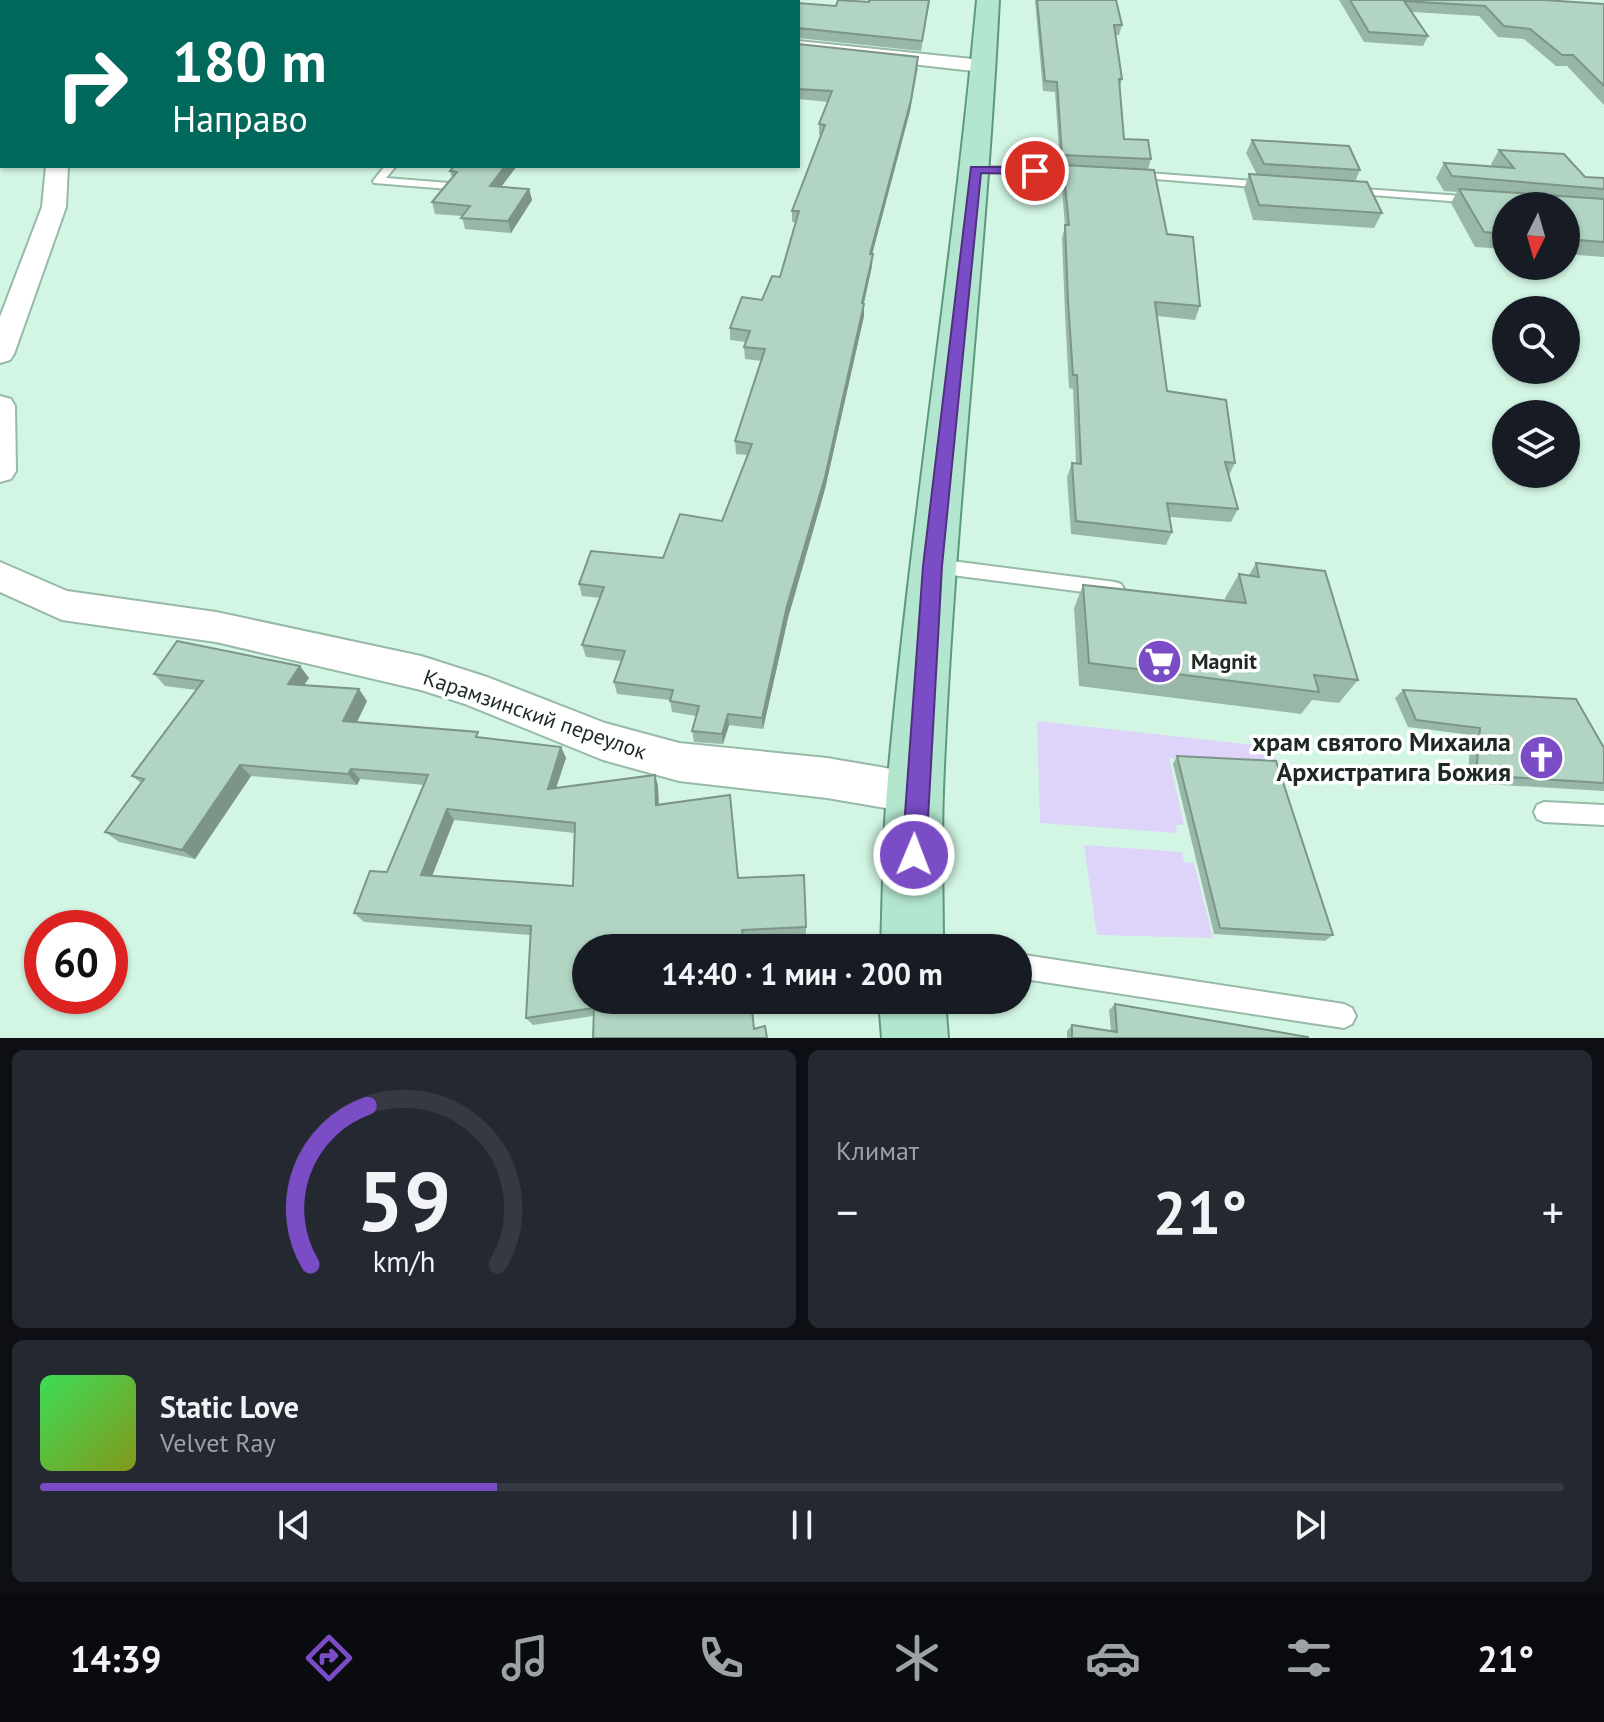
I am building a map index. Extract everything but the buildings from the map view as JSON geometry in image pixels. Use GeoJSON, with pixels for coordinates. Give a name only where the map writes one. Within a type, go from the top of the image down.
{"type":"FeatureCollection","features":[{"type":"Feature","properties":{"kind":"main road"},"geometry":{"type":"LineString","coordinates":[[912,934],[915,793],[933,566],[976,170],[988,0]]}},
{"type":"Feature","properties":{"kind":"main road"},"geometry":{"type":"LineString","coordinates":[[913,1014],[915,1038]]}},
{"type":"Feature","properties":{"kind":"street"},"geometry":{"type":"LineString","coordinates":[[800,46],[982,66]]}},
{"type":"Feature","properties":{"kind":"street"},"geometry":{"type":"LineString","coordinates":[[0,354],[54,207],[57,168]]}},
{"type":"Feature","properties":{"kind":"street"},"geometry":{"type":"LineString","coordinates":[[0,406],[0,471]]}},
{"type":"Feature","properties":{"kind":"street","name":"Карамзинский переулок"},"geometry":{"type":"LineString","coordinates":[[0,576],[62,605],[216,627],[421,673],[473,689],[603,741],[679,762],[827,778],[915,793]]}},
{"type":"Feature","properties":{"kind":"lane"},"geometry":{"type":"LineString","coordinates":[[389,168],[378,181],[449,186]]}},
{"type":"Feature","properties":{"kind":"lane"},"geometry":{"type":"LineString","coordinates":[[976,170],[1095,172]]}},
{"type":"Feature","properties":{"kind":"lane"},"geometry":{"type":"LineString","coordinates":[[1126,174],[1280,185]]}},
{"type":"Feature","properties":{"kind":"lane"},"geometry":{"type":"LineString","coordinates":[[1342,190],[1492,201]]}},
{"type":"Feature","properties":{"kind":"lane"},"geometry":{"type":"LineString","coordinates":[[933,566],[1137,591]]}},
{"type":"Feature","properties":{"kind":"lane"},"geometry":{"type":"LineString","coordinates":[[1544,812],[1604,815]]}},
{"type":"Feature","properties":{"kind":"lane"},"geometry":{"type":"LineString","coordinates":[[1032,968],[1344,1016]]}},
{"type":"Feature","properties":{"kind":"shaded area"},"geometry":{"type":"Polygon","coordinates":[[[1037,721],[1272,747],[1278,765],[1169,758],[1184,825],[1176,825],[1177,833],[1040,823],[1037,721]]]}},
{"type":"Feature","properties":{"kind":"shaded area"},"geometry":{"type":"Polygon","coordinates":[[[1084,845],[1182,852],[1184,862],[1194,863],[1213,938],[1097,935],[1084,845]]]}},
{"type":"Feature","properties":{"kind":"place","name":"Magnit"},"geometry":{"type":"Point","coordinates":[1160,661]}},
{"type":"Feature","properties":{"kind":"place","name":"храм святого Михаила Архистратига Божия"},"geometry":{"type":"Point","coordinates":[1542,757]}},
{"type":"Feature","properties":{"kind":"route"},"geometry":{"type":"LineString","coordinates":[[914,855],[915,793],[933,566],[976,170],[1035,171]]}}]}
